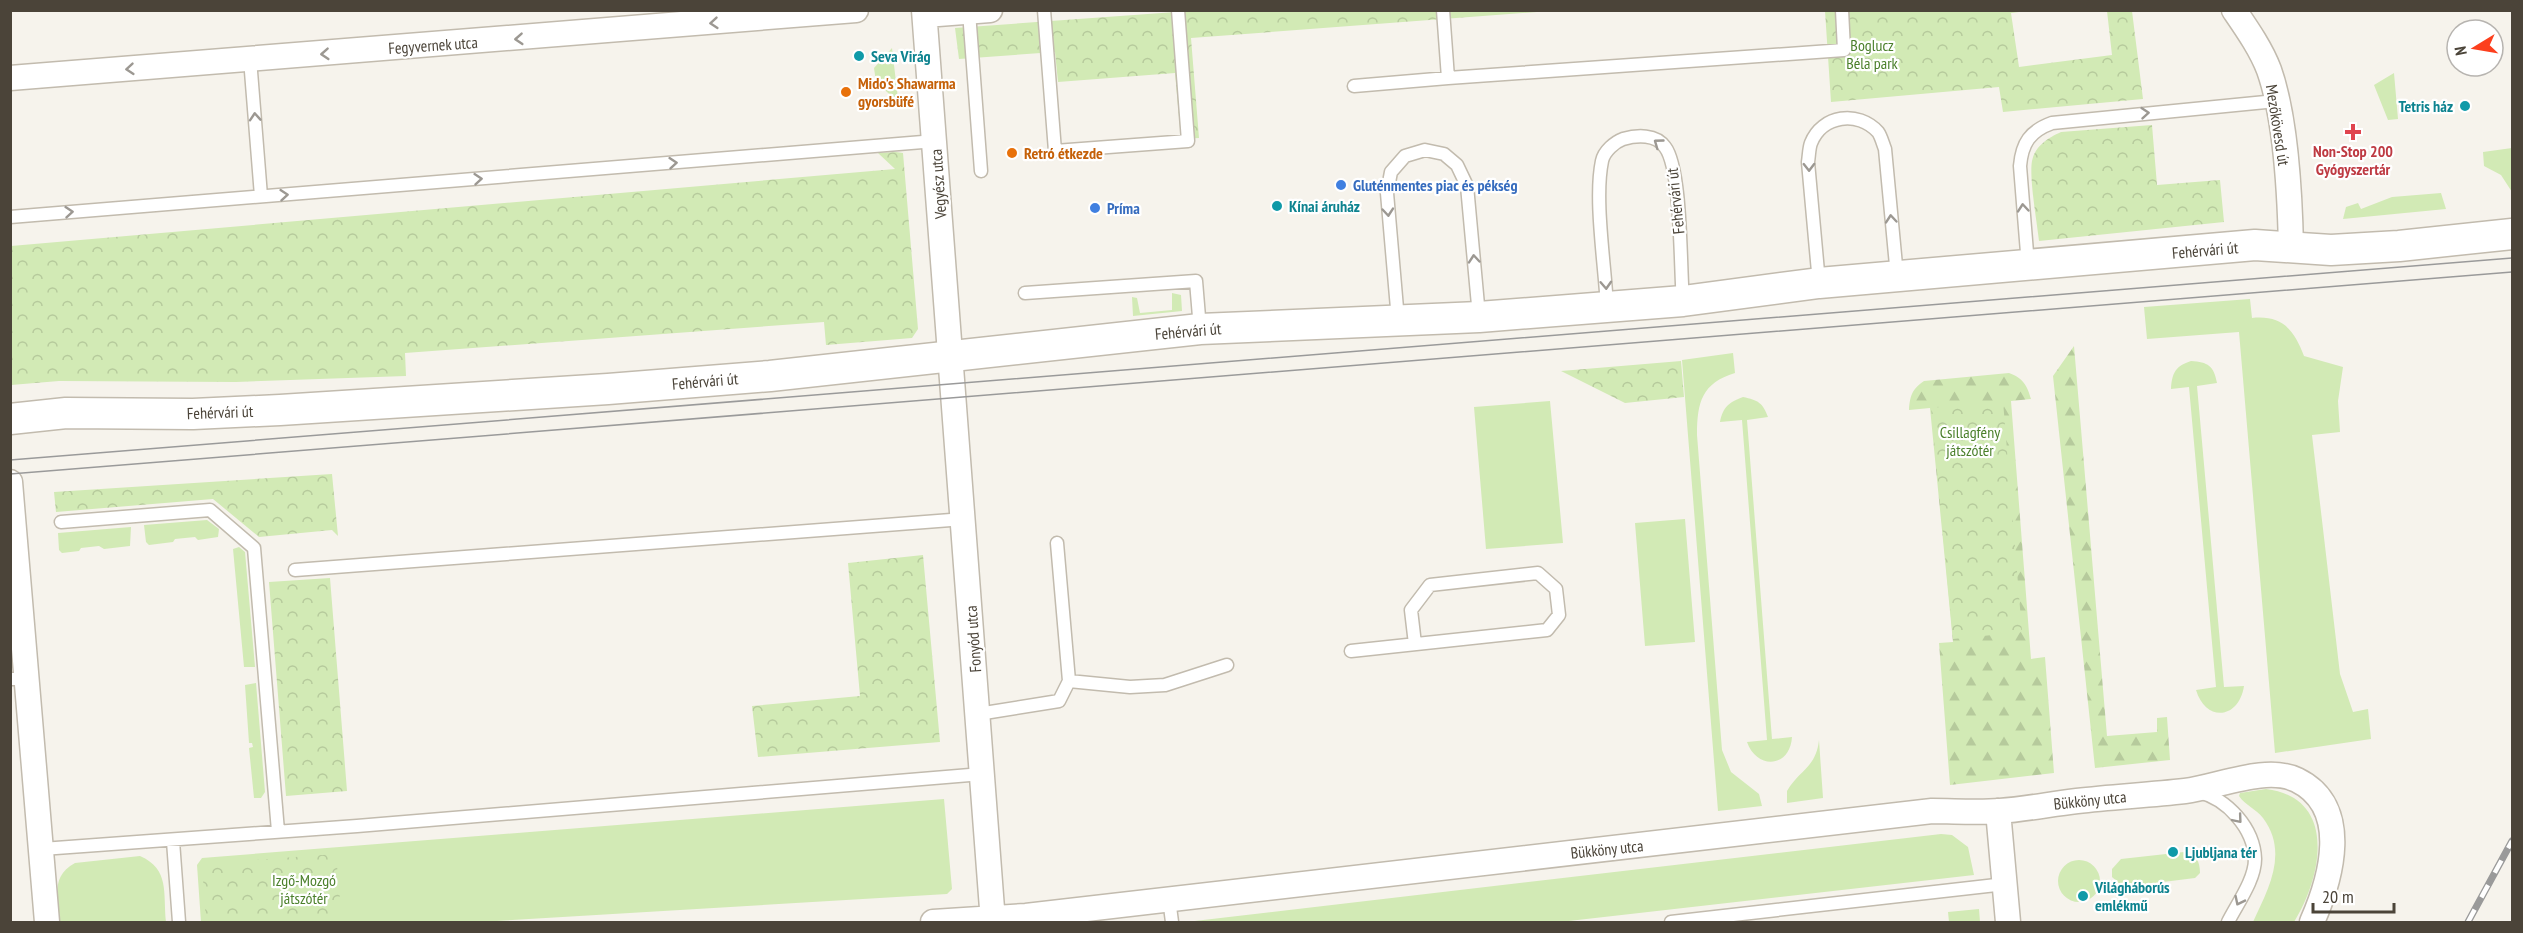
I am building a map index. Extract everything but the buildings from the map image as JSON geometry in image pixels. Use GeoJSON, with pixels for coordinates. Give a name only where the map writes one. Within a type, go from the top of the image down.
{"type":"FeatureCollection","features":[{"type":"Feature","properties":{"kind":"street","name":"Fegyvernek utca"},"geometry":{"type":"LineString","coordinates":[[10,78],[856,10]]}},
{"type":"Feature","properties":{"kind":"street","name":"Mezőkövesd út"},"geometry":{"type":"LineString","coordinates":[[2234,10],[2252,36],[2269,70],[2285,155],[2291,249]]}},
{"type":"Feature","properties":{"kind":"street"},"geometry":{"type":"LineString","coordinates":[[925,13],[980,11]]}},
{"type":"Feature","properties":{"kind":"street","name":"Vegyész utca"},"geometry":{"type":"LineString","coordinates":[[925,13],[951,357]]}},
{"type":"Feature","properties":{"kind":"street","name":"Fehérvári út"},"geometry":{"type":"LineString","coordinates":[[10,420],[66,413],[193,414],[517,395],[770,376],[1200,329],[1479,317],[1683,301],[1819,283],[2255,245],[2331,250],[2399,246],[2512,234]]}},
{"type":"Feature","properties":{"kind":"street","name":"Fonyód utca"},"geometry":{"type":"LineString","coordinates":[[951,357],[993,920]]}},
{"type":"Feature","properties":{"kind":"street"},"geometry":{"type":"LineString","coordinates":[[10,482],[20,679],[42,849],[47,922]]}},
{"type":"Feature","properties":{"kind":"street","name":"Bükköny utca"},"geometry":{"type":"LineString","coordinates":[[933,922],[993,920],[1921,813],[1998,811],[2189,790],[2229,781],[2280,775],[2310,789],[2322,801],[2328,816],[2332,839],[2329,878],[2312,922]]}},
{"type":"Feature","properties":{"kind":"street"},"geometry":{"type":"LineString","coordinates":[[1998,811],[2008,922]]}},
{"type":"Feature","properties":{"kind":"lane"},"geometry":{"type":"LineString","coordinates":[[1044,10],[1055,151],[1188,141],[1178,10]]}},
{"type":"Feature","properties":{"kind":"lane"},"geometry":{"type":"LineString","coordinates":[[1443,10],[1448,78]]}},
{"type":"Feature","properties":{"kind":"lane"},"geometry":{"type":"LineString","coordinates":[[1354,86],[1844,50],[1842,10]]}},
{"type":"Feature","properties":{"kind":"lane"},"geometry":{"type":"LineString","coordinates":[[980,11],[981,171]]}},
{"type":"Feature","properties":{"kind":"lane"},"geometry":{"type":"LineString","coordinates":[[250,59],[261,196]]}},
{"type":"Feature","properties":{"kind":"lane"},"geometry":{"type":"LineString","coordinates":[[2028,266],[2020,166],[2021,151],[2027,137],[2040,127],[2052,123],[2276,101]]}},
{"type":"Feature","properties":{"kind":"lane"},"geometry":{"type":"LineString","coordinates":[[1819,283],[1808,162],[1811,142],[1824,126],[1842,117],[1859,119],[1878,132],[1885,149],[1897,277]]}},
{"type":"Feature","properties":{"kind":"lane","name":"Fehérvári út"},"geometry":{"type":"LineString","coordinates":[[1607,307],[1600,179],[1602,157],[1615,142],[1635,135],[1652,138],[1665,146],[1674,169],[1683,301]]}},
{"type":"Feature","properties":{"kind":"lane"},"geometry":{"type":"LineString","coordinates":[[10,217],[934,141]]}},
{"type":"Feature","properties":{"kind":"lane"},"geometry":{"type":"LineString","coordinates":[[1398,322],[1387,194],[1391,172],[1405,156],[1425,150],[1444,154],[1457,165],[1467,186],[1479,317]]}},
{"type":"Feature","properties":{"kind":"lane"},"geometry":{"type":"LineString","coordinates":[[1025,293],[1196,281],[1200,329]]}},
{"type":"Feature","properties":{"kind":"lane"},"geometry":{"type":"LineString","coordinates":[[61,522],[210,510],[254,548],[278,831]]}},
{"type":"Feature","properties":{"kind":"lane"},"geometry":{"type":"LineString","coordinates":[[295,570],[964,519]]}},
{"type":"Feature","properties":{"kind":"lane"},"geometry":{"type":"LineString","coordinates":[[978,714],[1059,701],[1070,681],[1057,543]]}},
{"type":"Feature","properties":{"kind":"lane"},"geometry":{"type":"LineString","coordinates":[[1351,651],[1547,630],[1559,615],[1556,589],[1538,573],[1430,585],[1411,610],[1415,644]]}},
{"type":"Feature","properties":{"kind":"lane"},"geometry":{"type":"LineString","coordinates":[[1070,681],[1130,687],[1165,685],[1227,665]]}},
{"type":"Feature","properties":{"kind":"lane"},"geometry":{"type":"LineString","coordinates":[[42,849],[173,841],[982,774]]}},
{"type":"Feature","properties":{"kind":"lane"},"geometry":{"type":"LineString","coordinates":[[2189,790],[2208,795],[2225,805],[2248,831],[2255,859],[2250,879],[2228,922]]}},
{"type":"Feature","properties":{"kind":"lane"},"geometry":{"type":"LineString","coordinates":[[173,841],[179,922]]}},
{"type":"Feature","properties":{"kind":"lane"},"geometry":{"type":"LineString","coordinates":[[1671,922],[2005,884]]}},
{"type":"Feature","properties":{"kind":"lane"},"geometry":{"type":"LineString","coordinates":[[1169,899],[1172,922]]}},
{"type":"Feature","properties":{"kind":"green space"},"geometry":{"type":"Polygon","coordinates":[[[1203,10],[1550,11],[1191,38],[1199,138],[1181,139],[1175,73],[1058,82],[1055,52],[959,59],[955,28],[1203,10]]]}},
{"type":"Feature","properties":{"kind":"green space","name":"Boglucz Béla park"},"geometry":{"type":"Polygon","coordinates":[[[1825,11],[2027,11],[2011,13],[2019,67],[2112,55],[2107,11],[2132,11],[2143,99],[2003,112],[1999,87],[1831,102],[1825,11]]]}},
{"type":"Feature","properties":{"kind":"green space"},"geometry":{"type":"Polygon","coordinates":[[[892,48],[897,101],[876,82],[874,68],[892,48]]]}},
{"type":"Feature","properties":{"kind":"green space"},"geometry":{"type":"Polygon","coordinates":[[[2394,73],[2398,119],[2388,120],[2374,85],[2394,73]]]}},
{"type":"Feature","properties":{"kind":"green space"},"geometry":{"type":"Polygon","coordinates":[[[2152,125],[2157,185],[2220,180],[2224,222],[2039,241],[2031,169],[2039,147],[2061,132],[2152,125]]]}},
{"type":"Feature","properties":{"kind":"green space"},"geometry":{"type":"Polygon","coordinates":[[[2512,148],[2512,192],[2501,175],[2484,166],[2483,152],[2512,148]]]}},
{"type":"Feature","properties":{"kind":"green space"},"geometry":{"type":"Polygon","coordinates":[[[878,153],[903,153],[918,329],[912,338],[826,345],[824,322],[405,353],[406,376],[236,382],[59,381],[11,385],[11,246],[895,169],[878,153]]]}},
{"type":"Feature","properties":{"kind":"green space"},"geometry":{"type":"Polygon","coordinates":[[[2441,193],[2446,209],[2343,219],[2346,207],[2358,203],[2361,209],[2392,197],[2441,193]]]}},
{"type":"Feature","properties":{"kind":"green space"},"geometry":{"type":"Polygon","coordinates":[[[1172,293],[1181,295],[1182,311],[1133,316],[1132,297],[1137,298],[1140,313],[1172,310],[1172,293]]]}},
{"type":"Feature","properties":{"kind":"green space"},"geometry":{"type":"Polygon","coordinates":[[[2250,299],[2252,318],[2272,319],[2279,322],[2291,332],[2304,356],[2343,367],[2338,401],[2340,432],[2312,435],[2340,674],[2353,712],[2368,709],[2371,739],[2275,753],[2239,332],[2147,339],[2144,307],[2250,299]]]}},
{"type":"Feature","properties":{"kind":"green space"},"geometry":{"type":"Polygon","coordinates":[[[2074,346],[2107,736],[2157,732],[2157,718],[2167,717],[2170,760],[2095,768],[2053,376],[2074,346]]]}},
{"type":"Feature","properties":{"kind":"green space"},"geometry":{"type":"Polygon","coordinates":[[[1733,353],[1735,373],[1715,382],[1708,388],[1700,404],[1697,435],[1722,750],[1731,772],[1759,794],[1762,806],[1718,811],[1682,360],[1733,353]]]}},
{"type":"Feature","properties":{"kind":"green space"},"geometry":{"type":"Polygon","coordinates":[[[1681,361],[1684,397],[1625,403],[1561,371],[1681,361]]]}},
{"type":"Feature","properties":{"kind":"green space"},"geometry":{"type":"Polygon","coordinates":[[[2191,361],[2202,362],[2209,366],[2217,383],[2197,386],[2224,687],[2244,686],[2236,705],[2222,713],[2207,708],[2196,690],[2216,687],[2189,387],[2171,389],[2172,378],[2176,370],[2191,361]]]}},
{"type":"Feature","properties":{"kind":"green space"},"geometry":{"type":"Polygon","coordinates":[[[2009,373],[2024,383],[2031,399],[2011,401],[2031,659],[2045,657],[2054,773],[1950,785],[1939,643],[1953,642],[1930,408],[1909,410],[1909,405],[1914,390],[1924,381],[2009,373]]]}},
{"type":"Feature","properties":{"kind":"green space"},"geometry":{"type":"Polygon","coordinates":[[[1743,397],[1759,403],[1768,417],[1747,420],[1772,739],[1792,737],[1786,755],[1772,762],[1758,757],[1747,742],[1767,740],[1742,420],[1720,422],[1727,406],[1743,397]]]}},
{"type":"Feature","properties":{"kind":"green space"},"geometry":{"type":"Polygon","coordinates":[[[1550,401],[1563,543],[1486,549],[1474,407],[1550,401]]]}},
{"type":"Feature","properties":{"kind":"green space","name":"Csillagfény játszótér"},"geometry":{"type":"Polygon","coordinates":[[[2003,401],[2022,632],[1953,639],[1931,408],[2003,401]]]}},
{"type":"Feature","properties":{"kind":"green space"},"geometry":{"type":"Polygon","coordinates":[[[332,474],[338,536],[332,530],[259,537],[213,499],[56,512],[54,492],[332,474]]]}},
{"type":"Feature","properties":{"kind":"green space"},"geometry":{"type":"Polygon","coordinates":[[[1685,519],[1695,642],[1645,646],[1635,523],[1685,519]]]}},
{"type":"Feature","properties":{"kind":"green space"},"geometry":{"type":"Polygon","coordinates":[[[207,520],[219,529],[218,537],[198,540],[195,537],[175,539],[173,542],[149,545],[146,542],[144,525],[207,520]]]}},
{"type":"Feature","properties":{"kind":"green space"},"geometry":{"type":"Polygon","coordinates":[[[131,527],[130,546],[104,549],[99,546],[62,553],[59,550],[58,533],[131,527]]]}},
{"type":"Feature","properties":{"kind":"green space"},"geometry":{"type":"Polygon","coordinates":[[[239,547],[245,552],[255,667],[244,667],[233,549],[239,547]]]}},
{"type":"Feature","properties":{"kind":"green space"},"geometry":{"type":"Polygon","coordinates":[[[923,555],[940,742],[758,757],[752,706],[860,696],[848,563],[923,555]]]}},
{"type":"Feature","properties":{"kind":"green space"},"geometry":{"type":"Polygon","coordinates":[[[330,578],[347,791],[286,796],[269,582],[330,578]]]}},
{"type":"Feature","properties":{"kind":"green space"},"geometry":{"type":"Polygon","coordinates":[[[256,683],[265,792],[261,798],[254,798],[249,748],[253,747],[252,743],[249,743],[245,685],[256,683]]]}},
{"type":"Feature","properties":{"kind":"green space"},"geometry":{"type":"Polygon","coordinates":[[[1819,740],[1823,798],[1787,803],[1787,791],[1811,763],[1819,740]]]}},
{"type":"Feature","properties":{"kind":"green space"},"geometry":{"type":"Polygon","coordinates":[[[2266,789],[2289,795],[2305,807],[2314,823],[2318,842],[2312,884],[2294,922],[2253,922],[2270,884],[2275,844],[2271,831],[2263,818],[2239,796],[2240,793],[2266,789]]]}},
{"type":"Feature","properties":{"kind":"green space"},"geometry":{"type":"Polygon","coordinates":[[[944,799],[952,889],[947,894],[479,922],[201,922],[197,865],[202,858],[944,799]]]}},
{"type":"Feature","properties":{"kind":"green space"},"geometry":{"type":"Polygon","coordinates":[[[1941,834],[1952,835],[1968,847],[1974,875],[1560,922],[1186,922],[1941,834]]]}},
{"type":"Feature","properties":{"kind":"green space"},"geometry":{"type":"Polygon","coordinates":[[[2184,852],[2192,854],[2198,862],[2200,873],[2195,878],[2123,887],[2112,877],[2112,869],[2121,859],[2184,852]]]}},
{"type":"Feature","properties":{"kind":"green space","name":"Izgő-Mozgó játszótér"},"geometry":{"type":"Polygon","coordinates":[[[336,854],[342,922],[206,922],[202,864],[336,854]]]}},
{"type":"Feature","properties":{"kind":"green space"},"geometry":{"type":"Polygon","coordinates":[[[140,856],[150,861],[161,875],[166,922],[60,922],[57,889],[62,874],[67,868],[75,863],[140,856]]]}},
{"type":"Feature","properties":{"kind":"green space"},"geometry":{"type":"Polygon","coordinates":[[[2079,860],[2087,861],[2094,866],[2099,873],[2099,889],[2094,896],[2087,901],[2079,902],[2071,901],[2064,896],[2059,889],[2058,881],[2059,873],[2064,866],[2071,861],[2079,860]]]}},
{"type":"Feature","properties":{"kind":"green space"},"geometry":{"type":"Polygon","coordinates":[[[1979,909],[1980,922],[1949,922],[1948,912],[1979,909]]]}},
{"type":"Feature","properties":{"kind":"tram line"},"geometry":{"type":"LineString","coordinates":[[10,460],[2512,258]]}},
{"type":"Feature","properties":{"kind":"tram line"},"geometry":{"type":"LineString","coordinates":[[10,474],[2512,272]]}},
{"type":"Feature","properties":{"kind":"railway"},"geometry":{"type":"LineString","coordinates":[[2468,922],[2512,841]]}},
{"type":"Feature","properties":{"kind":"place","name":"Seva Virág"},"geometry":{"type":"Point","coordinates":[859,56]}},
{"type":"Feature","properties":{"kind":"place","name":"Mido's Shawarma gyorsbüfé"},"geometry":{"type":"Point","coordinates":[846,92]}},
{"type":"Feature","properties":{"kind":"place","name":"Tetris ház"},"geometry":{"type":"Point","coordinates":[2465,106]}},
{"type":"Feature","properties":{"kind":"place","name":"Non-Stop 200 Gyógyszertár"},"geometry":{"type":"Point","coordinates":[2353,132]}},
{"type":"Feature","properties":{"kind":"place","name":"Retró étkezde"},"geometry":{"type":"Point","coordinates":[1012,153]}},
{"type":"Feature","properties":{"kind":"place","name":"Gluténmentes piac és pékség"},"geometry":{"type":"Point","coordinates":[1341,185]}},
{"type":"Feature","properties":{"kind":"place","name":"Kínai áruház"},"geometry":{"type":"Point","coordinates":[1277,206]}},
{"type":"Feature","properties":{"kind":"place","name":"Príma"},"geometry":{"type":"Point","coordinates":[1095,208]}},
{"type":"Feature","properties":{"kind":"place","name":"Ljubljana tér"},"geometry":{"type":"Point","coordinates":[2173,852]}},
{"type":"Feature","properties":{"kind":"place","name":"Világháborús emlékmű"},"geometry":{"type":"Point","coordinates":[2083,896]}}]}
